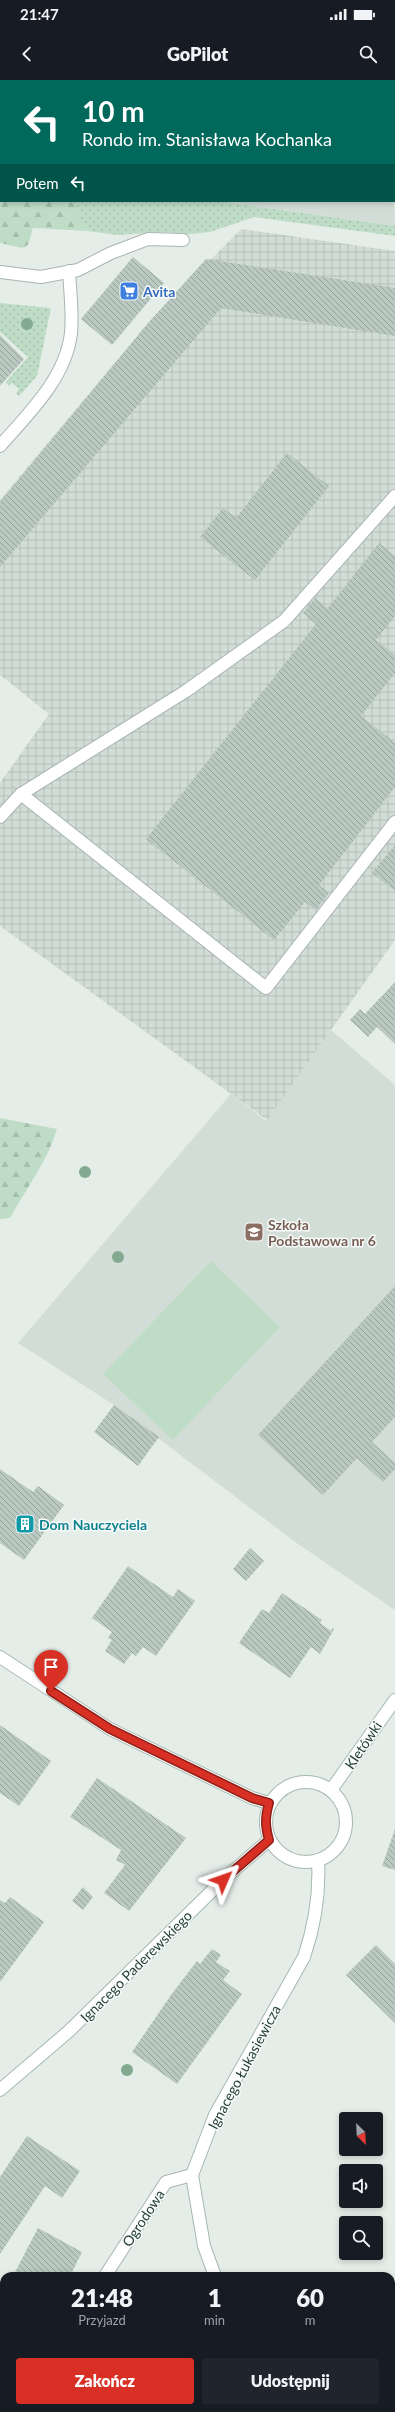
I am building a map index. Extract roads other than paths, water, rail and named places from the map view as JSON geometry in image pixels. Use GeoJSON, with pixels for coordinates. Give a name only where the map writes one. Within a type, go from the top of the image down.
{"type":"FeatureCollection","features":[{"type":"Feature","properties":{"kind":"street"},"geometry":{"type":"LineString","coordinates":[[0,272],[41,277],[78,270],[111,253],[148,239],[183,240]]}},
{"type":"Feature","properties":{"kind":"street"},"geometry":{"type":"LineString","coordinates":[[0,446],[41,398],[62,368],[71,334],[69,271]]}},
{"type":"Feature","properties":{"kind":"street"},"geometry":{"type":"LineString","coordinates":[[0,817],[21,794],[186,691],[284,621],[395,496]]}},
{"type":"Feature","properties":{"kind":"street"},"geometry":{"type":"LineString","coordinates":[[21,794],[266,988],[395,822]]}},
{"type":"Feature","properties":{"kind":"street"},"geometry":{"type":"LineString","coordinates":[[0,1657],[110,1729],[252,1798],[269,1803]]}},
{"type":"Feature","properties":{"kind":"street","name":"Kletówki"},"geometry":{"type":"LineString","coordinates":[[331,1790],[395,1700]]}},
{"type":"Feature","properties":{"kind":"street"},"geometry":{"type":"LineString","coordinates":[[302,1781],[323,1785],[331,1790],[340,1799],[345,1810],[346,1823],[344,1835],[330,1854],[318,1860],[307,1862],[285,1857],[269,1840],[266,1828],[266,1816],[269,1803],[283,1788],[302,1781]]}},
{"type":"Feature","properties":{"kind":"street","name":"Ignacego Paderewskiego"},"geometry":{"type":"LineString","coordinates":[[0,2090],[68,2032],[223,1880],[269,1840]]}},
{"type":"Feature","properties":{"kind":"street","name":"Ignacego Łukasiewicza"},"geometry":{"type":"LineString","coordinates":[[192,2175],[215,2115],[304,1957],[310,1940],[318,1901],[318,1860]]}},
{"type":"Feature","properties":{"kind":"street"},"geometry":{"type":"LineString","coordinates":[[192,2175],[204,2246],[214,2272]]}},
{"type":"Feature","properties":{"kind":"street","name":"Ogrodowa"},"geometry":{"type":"LineString","coordinates":[[108,2272],[166,2182],[192,2175]]}},
{"type":"Feature","properties":{"kind":"place","name":"Avita"},"geometry":{"type":"Point","coordinates":[129,291]}},
{"type":"Feature","properties":{"kind":"place","name":"Szkoła Podstawowa nr 6"},"geometry":{"type":"Point","coordinates":[254,1232]}},
{"type":"Feature","properties":{"kind":"place","name":"Dom Nauczyciela"},"geometry":{"type":"Point","coordinates":[25,1524]}}]}
